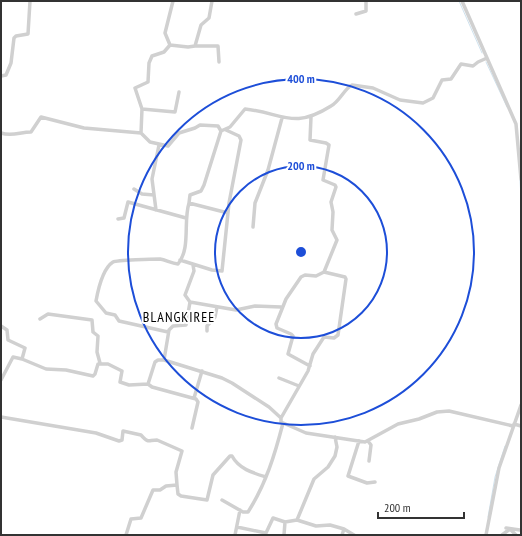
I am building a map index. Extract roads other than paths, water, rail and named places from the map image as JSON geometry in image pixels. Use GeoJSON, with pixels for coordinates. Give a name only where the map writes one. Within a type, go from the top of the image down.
{"type":"FeatureCollection","features":[{"type":"Feature","properties":{"kind":"street"},"geometry":{"type":"LineString","coordinates":[[1,76],[6,75],[11,63],[14,38],[16,36],[28,34],[30,1]]}},
{"type":"Feature","properties":{"kind":"street"},"geometry":{"type":"LineString","coordinates":[[170,45],[165,33],[173,1]]}},
{"type":"Feature","properties":{"kind":"street"},"geometry":{"type":"LineString","coordinates":[[196,46],[199,28],[209,18],[212,1]]}},
{"type":"Feature","properties":{"kind":"street"},"geometry":{"type":"LineString","coordinates":[[356,14],[366,11],[366,1]]}},
{"type":"Feature","properties":{"kind":"street"},"geometry":{"type":"LineString","coordinates":[[462,1],[516,124],[521,179]]}},
{"type":"Feature","properties":{"kind":"street"},"geometry":{"type":"LineString","coordinates":[[170,45],[188,47],[218,46],[219,62]]}},
{"type":"Feature","properties":{"kind":"street"},"geometry":{"type":"LineString","coordinates":[[141,133],[142,109],[135,88],[148,82],[150,61],[152,56],[164,52],[170,45]]}},
{"type":"Feature","properties":{"kind":"street"},"geometry":{"type":"LineString","coordinates":[[221,131],[226,130],[234,124],[245,109],[282,118],[293,119],[311,117],[333,105],[352,85],[373,88],[400,100],[425,102],[433,98],[442,80],[451,79],[461,64],[473,66],[487,58]]}},
{"type":"Feature","properties":{"kind":"street"},"geometry":{"type":"LineString","coordinates":[[142,109],[176,112],[179,92]]}},
{"type":"Feature","properties":{"kind":"street"},"geometry":{"type":"LineString","coordinates":[[1,133],[13,135],[22,132],[31,132],[41,117],[84,128],[141,133],[150,142],[169,146],[180,133],[200,125],[218,126],[221,131],[204,186],[201,191],[190,195],[186,218],[184,247],[178,264],[158,259],[119,261],[112,263],[104,274],[96,298],[97,304],[108,314],[115,315],[119,321],[168,332]]}},
{"type":"Feature","properties":{"kind":"street"},"geometry":{"type":"LineString","coordinates":[[310,366],[288,354],[293,336],[276,326],[281,307],[303,276],[316,276],[324,272],[337,240],[332,230],[333,212],[331,202],[336,187],[335,185],[323,180],[328,144],[310,140],[311,117]]}},
{"type":"Feature","properties":{"kind":"street"},"geometry":{"type":"LineString","coordinates":[[253,227],[255,203],[268,170],[282,118]]}},
{"type":"Feature","properties":{"kind":"street"},"geometry":{"type":"LineString","coordinates":[[180,260],[219,272],[222,271],[228,213],[241,140],[239,136],[226,130]]}},
{"type":"Feature","properties":{"kind":"street"},"geometry":{"type":"LineString","coordinates":[[156,210],[152,179],[159,145]]}},
{"type":"Feature","properties":{"kind":"street"},"geometry":{"type":"LineString","coordinates":[[134,189],[142,194],[154,195]]}},
{"type":"Feature","properties":{"kind":"street"},"geometry":{"type":"LineString","coordinates":[[118,219],[124,218],[128,202],[186,218]]}},
{"type":"Feature","properties":{"kind":"street"},"geometry":{"type":"LineString","coordinates":[[189,203],[228,213]]}},
{"type":"Feature","properties":{"kind":"street"},"geometry":{"type":"LineString","coordinates":[[193,265],[194,271],[185,295],[190,302],[236,310],[255,306],[281,307]]}},
{"type":"Feature","properties":{"kind":"street"},"geometry":{"type":"LineString","coordinates":[[281,418],[310,366],[313,354],[324,338],[336,337],[339,330],[346,278],[324,272]]}},
{"type":"Feature","properties":{"kind":"street"},"geometry":{"type":"LineString","coordinates":[[164,360],[168,332],[172,327],[186,325],[190,302]]}},
{"type":"Feature","properties":{"kind":"street"},"geometry":{"type":"LineString","coordinates":[[207,331],[207,326],[214,317],[217,307]]}},
{"type":"Feature","properties":{"kind":"street"},"geometry":{"type":"LineString","coordinates":[[1,380],[12,357],[22,358],[46,369],[66,370],[90,376],[95,375],[100,363],[97,352],[98,336],[93,332],[92,320],[52,314],[48,314],[40,319]]}},
{"type":"Feature","properties":{"kind":"street"},"geometry":{"type":"LineString","coordinates":[[1,326],[6,330],[8,340],[25,348],[22,358]]}},
{"type":"Feature","properties":{"kind":"street"},"geometry":{"type":"LineString","coordinates":[[148,384],[155,362],[158,360],[164,360],[170,363],[202,371],[232,383],[269,407],[281,418],[280,420],[284,423],[306,433],[360,441],[368,441],[398,424],[419,419],[437,412],[446,411],[521,426]]}},
{"type":"Feature","properties":{"kind":"street"},"geometry":{"type":"LineString","coordinates":[[100,363],[108,364],[121,370],[121,383],[129,385],[148,384],[152,387],[194,398],[198,402],[192,428]]}},
{"type":"Feature","properties":{"kind":"street"},"geometry":{"type":"LineString","coordinates":[[194,398],[202,371]]}},
{"type":"Feature","properties":{"kind":"street"},"geometry":{"type":"LineString","coordinates":[[279,378],[299,386]]}},
{"type":"Feature","properties":{"kind":"street"},"geometry":{"type":"LineString","coordinates":[[486,535],[496,479],[521,405]]}},
{"type":"Feature","properties":{"kind":"street"},"geometry":{"type":"LineString","coordinates":[[1,417],[96,432],[119,441],[122,440],[123,431],[141,435],[144,439],[151,442],[156,440],[182,451],[177,467],[178,494],[181,496],[207,500],[213,475],[230,456],[244,469],[266,477]]}},
{"type":"Feature","properties":{"kind":"street"},"geometry":{"type":"LineString","coordinates":[[222,500],[246,513],[248,512],[257,499],[274,460],[284,423]]}},
{"type":"Feature","properties":{"kind":"street"},"geometry":{"type":"LineString","coordinates":[[297,520],[314,479],[328,467],[335,456],[337,447],[336,437]]}},
{"type":"Feature","properties":{"kind":"street"},"geometry":{"type":"LineString","coordinates":[[360,441],[348,476],[367,483],[375,482]]}},
{"type":"Feature","properties":{"kind":"street"},"geometry":{"type":"LineString","coordinates":[[368,441],[371,445],[369,461]]}},
{"type":"Feature","properties":{"kind":"street"},"geometry":{"type":"LineString","coordinates":[[126,535],[131,519],[141,518],[153,490],[160,490],[166,486],[177,485]]}},
{"type":"Feature","properties":{"kind":"street"},"geometry":{"type":"LineString","coordinates":[[235,535],[240,510]]}},
{"type":"Feature","properties":{"kind":"street"},"geometry":{"type":"LineString","coordinates":[[237,527],[264,533],[267,532],[272,519],[285,522],[297,520],[316,526],[330,525],[344,529],[354,535]]}},
{"type":"Feature","properties":{"kind":"street"},"geometry":{"type":"LineString","coordinates":[[284,535],[285,522]]}},
{"type":"Feature","properties":{"kind":"street"},"geometry":{"type":"LineString","coordinates":[[508,528],[520,530]]}},
{"type":"Feature","properties":{"kind":"street"},"geometry":{"type":"LineString","coordinates":[[502,535],[508,528]]}},
{"type":"Feature","properties":{"kind":"street"},"geometry":{"type":"LineString","coordinates":[[508,528],[516,535]]}},
{"type":"Feature","properties":{"kind":"street"},"geometry":{"type":"LineString","coordinates":[[342,535],[344,529]]}},
{"type":"Feature","properties":{"kind":"waterway"},"geometry":{"type":"LineString","coordinates":[[459,1],[482,53]]}},
{"type":"Feature","properties":{"kind":"waterway"},"geometry":{"type":"LineString","coordinates":[[486,62],[507,107]]}},
{"type":"Feature","properties":{"kind":"waterway"},"geometry":{"type":"LineString","coordinates":[[520,180],[521,198]]}},
{"type":"Feature","properties":{"kind":"waterway"},"geometry":{"type":"LineString","coordinates":[[488,517],[495,477],[505,446]]}},
{"type":"Feature","properties":{"kind":"district","name":"BLANGKIREE"},"geometry":{"type":"Point","coordinates":[179,317]}}]}
